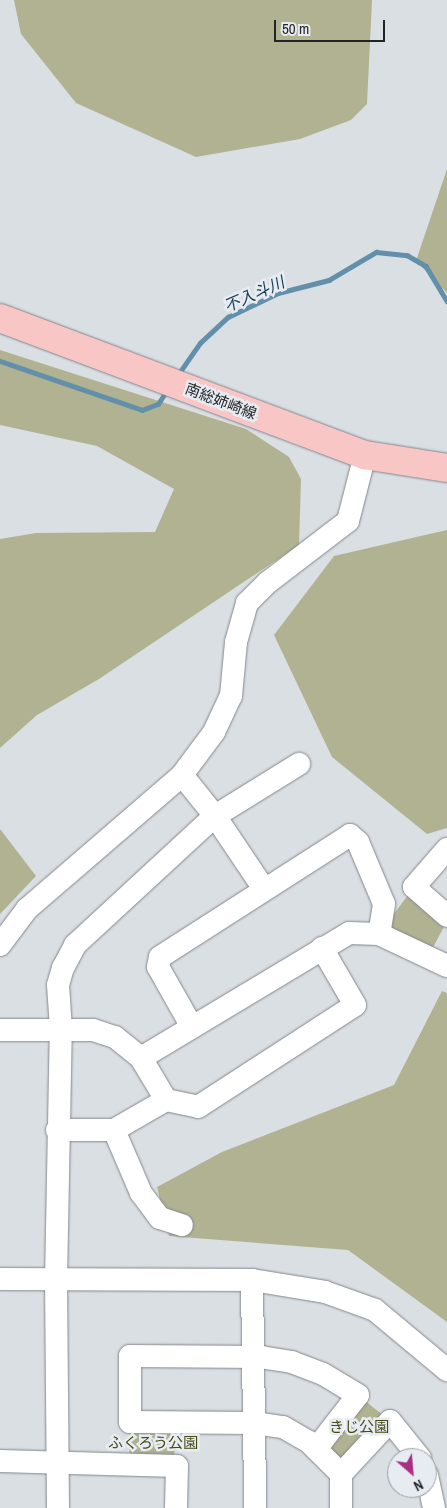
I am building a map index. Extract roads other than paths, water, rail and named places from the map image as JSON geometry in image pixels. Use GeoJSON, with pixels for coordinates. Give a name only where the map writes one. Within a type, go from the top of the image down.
{"type":"FeatureCollection","features":[{"type":"Feature","properties":{"kind":"main road","name":"南総姉崎線"},"geometry":{"type":"LineString","coordinates":[[0,318],[365,455],[447,468]]}},
{"type":"Feature","properties":{"kind":"street"},"geometry":{"type":"LineString","coordinates":[[0,945],[27,909],[182,775],[214,732],[231,696],[236,642],[248,603],[267,583],[348,521],[365,455]]}},
{"type":"Feature","properties":{"kind":"street"},"geometry":{"type":"LineString","coordinates":[[58,1508],[56,1281],[61,1029],[58,985],[62,968],[75,945],[215,816],[299,764]]}},
{"type":"Feature","properties":{"kind":"street"},"geometry":{"type":"LineString","coordinates":[[182,775],[215,816],[264,889]]}},
{"type":"Feature","properties":{"kind":"street"},"geometry":{"type":"LineString","coordinates":[[192,1027],[158,967],[160,957],[350,835],[358,842],[384,904],[379,934]]}},
{"type":"Feature","properties":{"kind":"street"},"geometry":{"type":"LineString","coordinates":[[447,849],[414,887],[447,916]]}},
{"type":"Feature","properties":{"kind":"street"},"geometry":{"type":"LineString","coordinates":[[140,1058],[349,933],[379,934],[447,966]]}},
{"type":"Feature","properties":{"kind":"street"},"geometry":{"type":"LineString","coordinates":[[58,1130],[114,1130],[166,1100],[198,1106],[355,1005],[322,948]]}},
{"type":"Feature","properties":{"kind":"street"},"geometry":{"type":"LineString","coordinates":[[0,1030],[93,1030],[115,1037],[140,1058],[166,1100]]}},
{"type":"Feature","properties":{"kind":"street"},"geometry":{"type":"LineString","coordinates":[[114,1130],[141,1194],[160,1218],[182,1225]]}},
{"type":"Feature","properties":{"kind":"street"},"geometry":{"type":"LineString","coordinates":[[0,1279],[56,1281],[252,1280],[325,1292],[375,1310],[447,1370]]}},
{"type":"Feature","properties":{"kind":"street"},"geometry":{"type":"LineString","coordinates":[[252,1280],[255,1508]]}},
{"type":"Feature","properties":{"kind":"street"},"geometry":{"type":"LineString","coordinates":[[316,1449],[358,1395],[323,1374],[292,1362],[253,1356],[130,1356],[130,1422],[254,1424],[284,1427],[316,1449],[342,1474]]}},
{"type":"Feature","properties":{"kind":"street"},"geometry":{"type":"LineString","coordinates":[[341,1508],[342,1474],[390,1421],[412,1448]]}},
{"type":"Feature","properties":{"kind":"street"},"geometry":{"type":"LineString","coordinates":[[0,1461],[58,1461],[177,1466],[176,1508]]}},
{"type":"Feature","properties":{"kind":"waterway","name":"不入斗川"},"geometry":{"type":"LineString","coordinates":[[177,376],[200,343],[228,317],[278,293],[329,280],[376,252],[407,255],[426,266],[447,301]]}},
{"type":"Feature","properties":{"kind":"waterway","name":"不入斗川"},"geometry":{"type":"LineString","coordinates":[[0,361],[142,410],[158,404],[167,390]]}},
{"type":"Feature","properties":{"kind":"park label","name":"きじ公園"},"geometry":{"type":"Point","coordinates":[359,1427]}},
{"type":"Feature","properties":{"kind":"park label","name":"ふくろう公園"},"geometry":{"type":"Point","coordinates":[153,1443]}}]}
